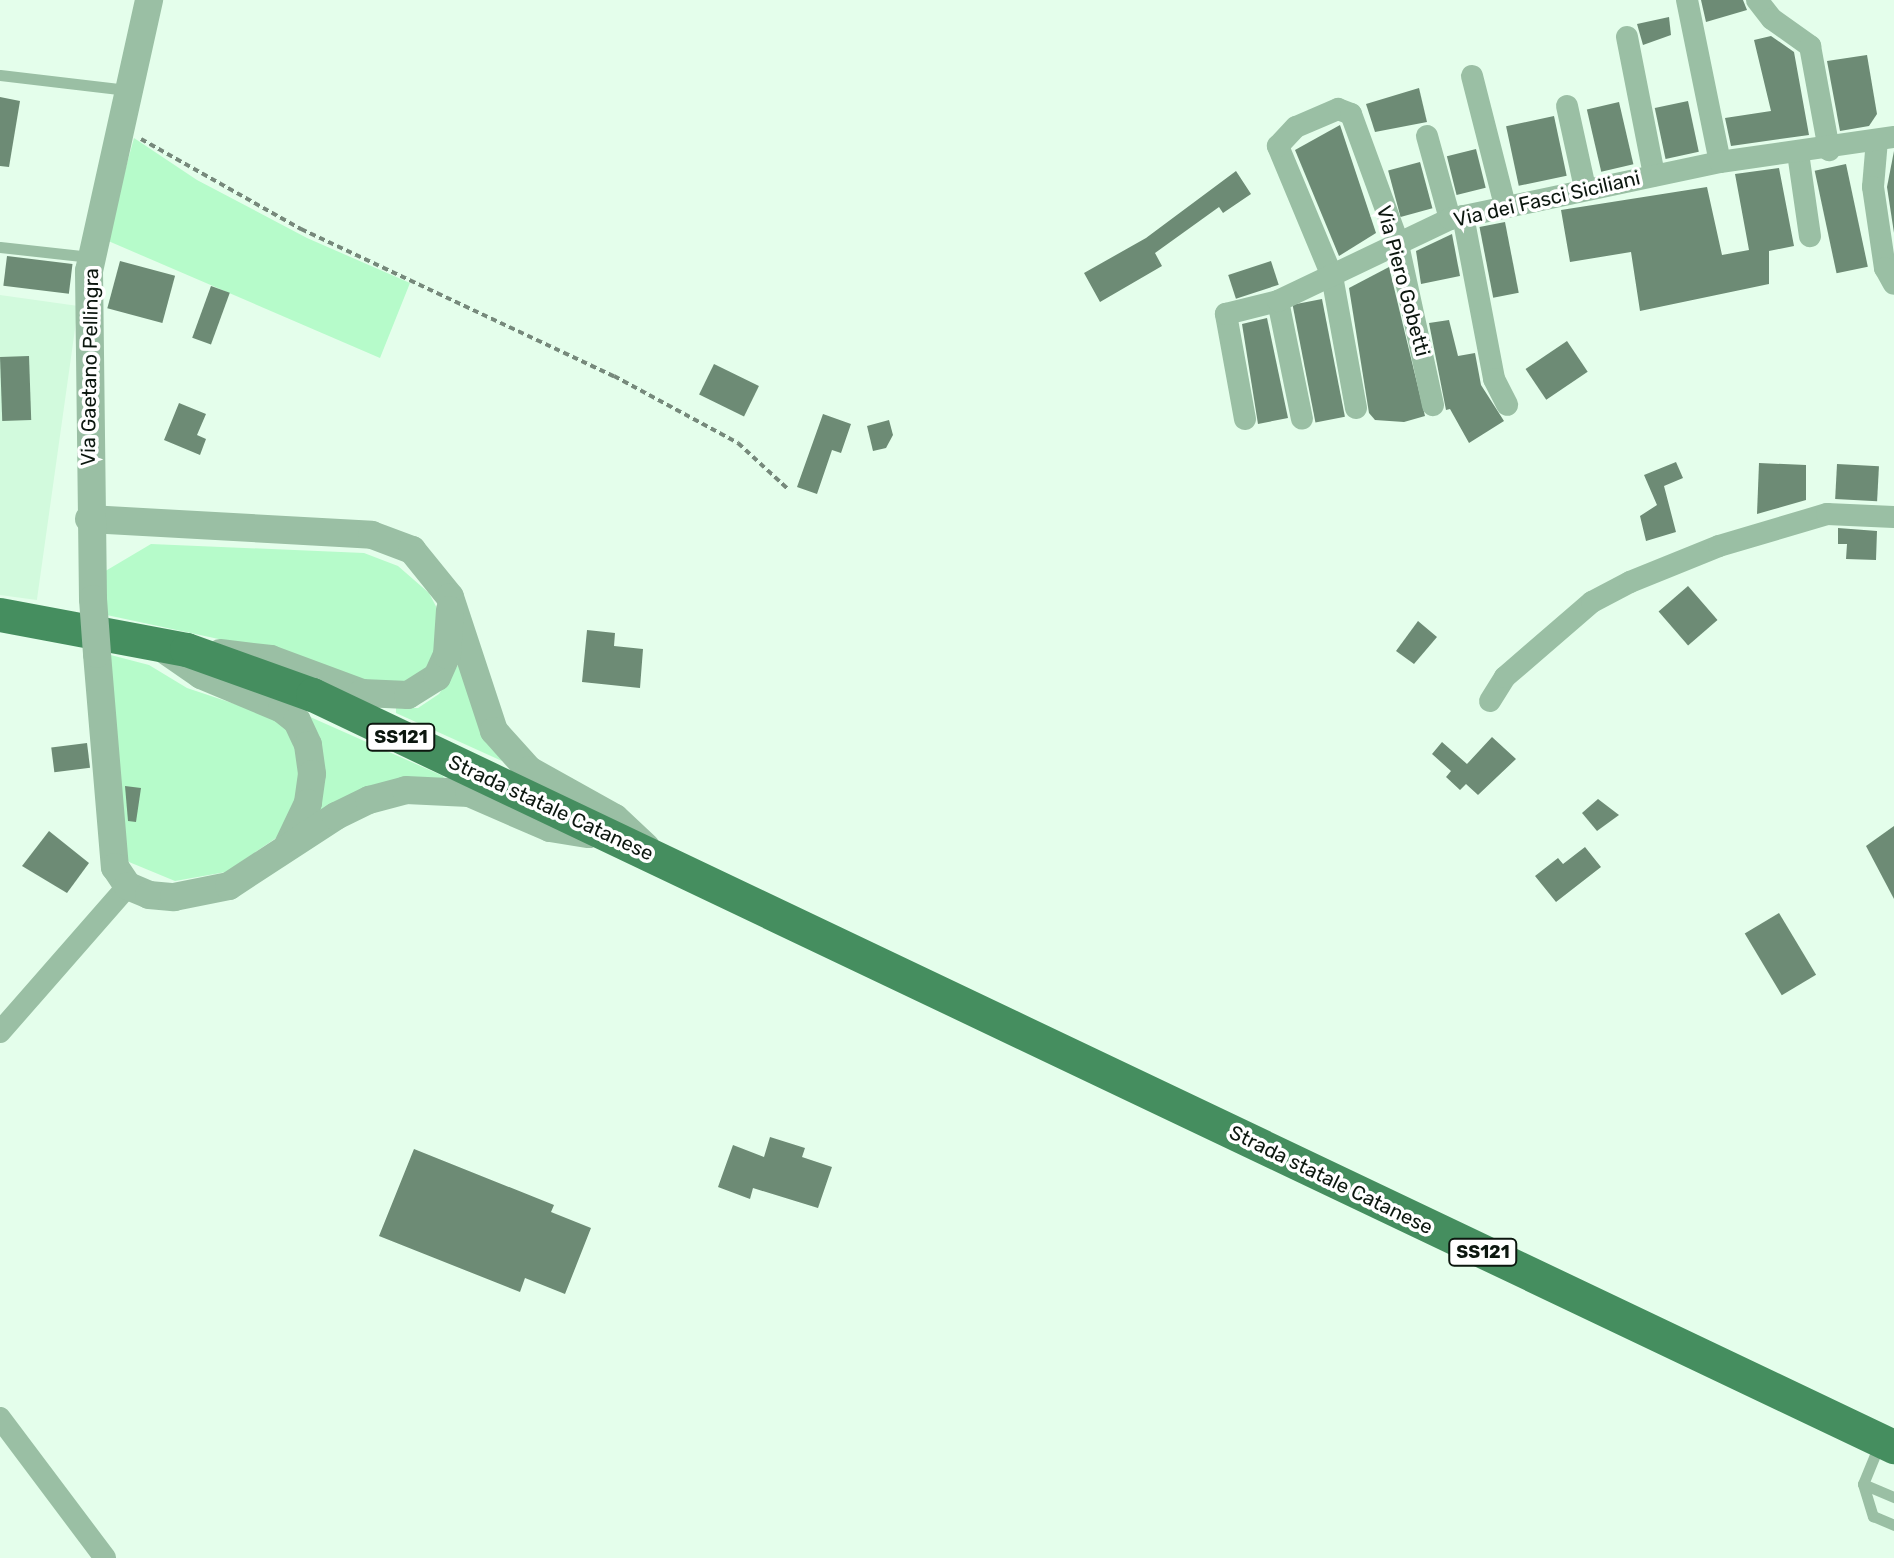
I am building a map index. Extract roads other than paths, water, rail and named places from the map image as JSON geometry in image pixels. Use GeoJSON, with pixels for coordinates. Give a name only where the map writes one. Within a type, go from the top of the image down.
{"type":"FeatureCollection","features":[{"type":"Feature","properties":{"kind":"main road","name":"Strada statale Catanese"},"geometry":{"type":"LineString","coordinates":[[0,615],[187,650],[313,695],[1887,1444]]}},
{"type":"Feature","properties":{"kind":"street","name":"Via Gaetano Pellingra"},"geometry":{"type":"LineString","coordinates":[[128,886],[113,855],[93,599],[89,519],[91,257],[149,0]]}},
{"type":"Feature","properties":{"kind":"street"},"geometry":{"type":"LineString","coordinates":[[1687,0],[1720,162]]}},
{"type":"Feature","properties":{"kind":"street"},"geometry":{"type":"LineString","coordinates":[[1757,0],[1772,19],[1810,46],[1829,150]]}},
{"type":"Feature","properties":{"kind":"street"},"geometry":{"type":"LineString","coordinates":[[1627,37],[1654,175]]}},
{"type":"Feature","properties":{"kind":"street"},"geometry":{"type":"LineString","coordinates":[[1472,76],[1505,205]]}},
{"type":"Feature","properties":{"kind":"street"},"geometry":{"type":"LineString","coordinates":[[1567,106],[1585,188]]}},
{"type":"Feature","properties":{"kind":"street","name":"Via Piero Gobetti"},"geometry":{"type":"LineString","coordinates":[[1332,276],[1278,146],[1296,127],[1338,109],[1351,114],[1397,240],[1433,405]]}},
{"type":"Feature","properties":{"kind":"street"},"geometry":{"type":"LineString","coordinates":[[1427,136],[1456,217],[1494,379],[1507,405]]}},
{"type":"Feature","properties":{"kind":"street"},"geometry":{"type":"LineString","coordinates":[[1885,138],[1873,187],[1885,268],[1894,284]]}},
{"type":"Feature","properties":{"kind":"street","name":"Via dei Fasci Siciliani"},"geometry":{"type":"LineString","coordinates":[[1245,419],[1226,314],[1278,301],[1397,240],[1456,217],[1720,162],[1829,150],[1885,138]]}},
{"type":"Feature","properties":{"kind":"street"},"geometry":{"type":"LineString","coordinates":[[1798,153],[1810,236]]}},
{"type":"Feature","properties":{"kind":"street"},"geometry":{"type":"LineString","coordinates":[[1332,276],[1356,408]]}},
{"type":"Feature","properties":{"kind":"street"},"geometry":{"type":"LineString","coordinates":[[1278,301],[1302,419]]}},
{"type":"Feature","properties":{"kind":"street"},"geometry":{"type":"LineString","coordinates":[[1490,701],[1505,677],[1592,602],[1630,582],[1719,546],[1827,514],[1894,517]]}},
{"type":"Feature","properties":{"kind":"street"},"geometry":{"type":"LineString","coordinates":[[89,519],[372,535],[412,550],[450,597],[494,731],[529,770],[615,818],[662,861]]}},
{"type":"Feature","properties":{"kind":"street"},"geometry":{"type":"LineString","coordinates":[[187,650],[271,659],[362,693],[408,695],[437,677],[447,655],[450,597]]}},
{"type":"Feature","properties":{"kind":"street"},"geometry":{"type":"LineString","coordinates":[[152,642],[201,675],[282,709],[297,721],[308,745],[312,774],[300,826],[283,852]]}},
{"type":"Feature","properties":{"kind":"street"},"geometry":{"type":"LineString","coordinates":[[0,1032],[128,886],[162,896],[207,893],[229,886],[369,800],[438,789],[487,799],[550,828],[611,837]]}},
{"type":"Feature","properties":{"kind":"street"},"geometry":{"type":"LineString","coordinates":[[0,1418],[105,1558]]}},
{"type":"Feature","properties":{"kind":"lane"},"geometry":{"type":"LineString","coordinates":[[0,75],[128,90]]}},
{"type":"Feature","properties":{"kind":"lane"},"geometry":{"type":"LineString","coordinates":[[0,247],[91,257]]}},
{"type":"Feature","properties":{"kind":"lane"},"geometry":{"type":"LineString","coordinates":[[1887,1444],[1863,1484],[1873,1516],[1894,1525]]}},
{"type":"Feature","properties":{"kind":"lane"},"geometry":{"type":"LineString","coordinates":[[1863,1484],[1894,1497]]}}]}
